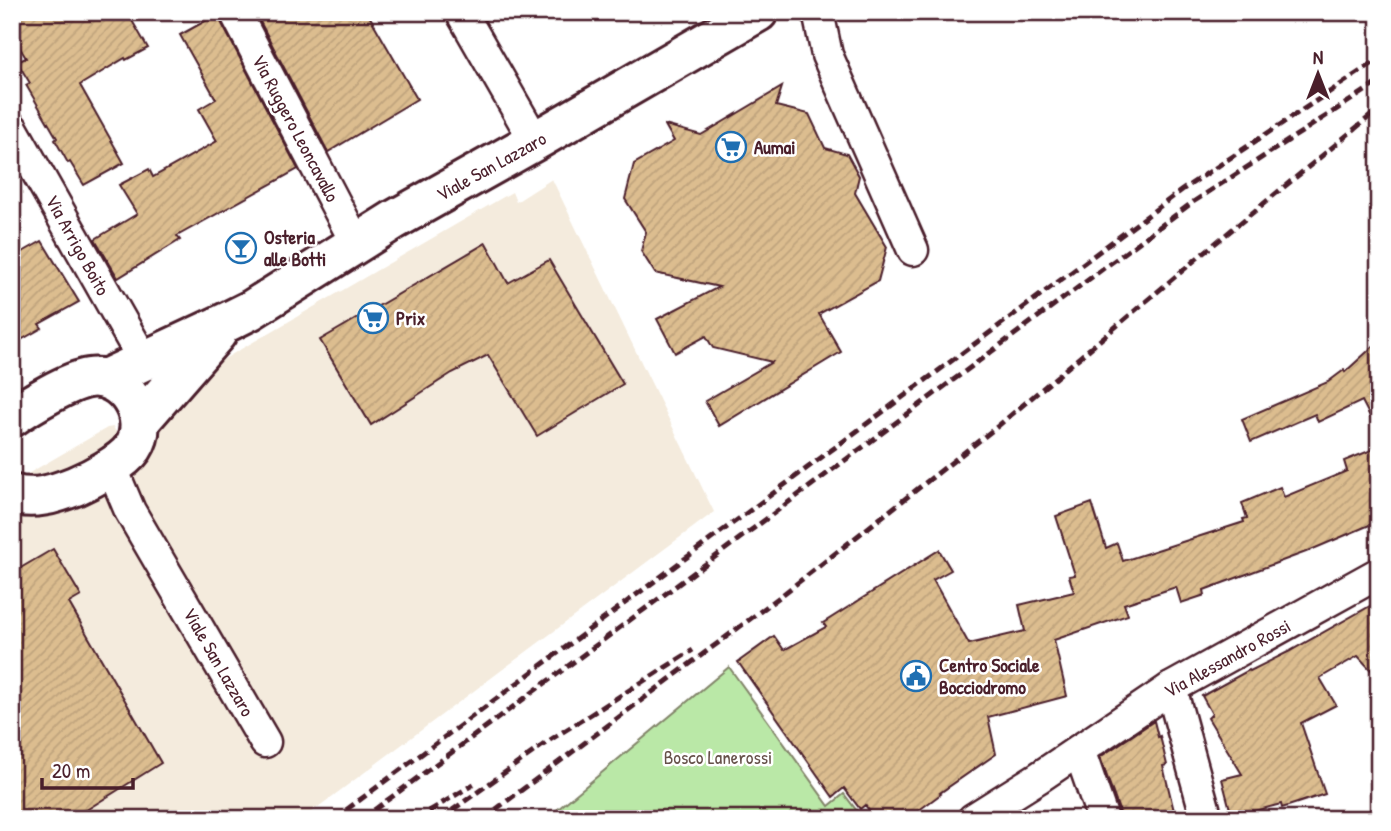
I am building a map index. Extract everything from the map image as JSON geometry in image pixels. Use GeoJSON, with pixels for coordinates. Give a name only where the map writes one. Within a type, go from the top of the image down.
{"type":"FeatureCollection","features":[{"type":"Feature","properties":{"kind":"main road","name":"Viale San Lazzaro"},"geometry":{"type":"LineString","coordinates":[[12,418],[74,383],[90,378],[105,379],[251,310],[394,220],[758,12]]}},
{"type":"Feature","properties":{"kind":"main road","name":"Viale San Lazzaro"},"geometry":{"type":"LineString","coordinates":[[12,494],[21,497],[54,494],[98,474],[127,455],[134,447],[141,421],[225,323]]}},
{"type":"Feature","properties":{"kind":"main road"},"geometry":{"type":"LineString","coordinates":[[105,379],[118,386],[133,401],[141,421]]}},
{"type":"Feature","properties":{"kind":"street","name":"Via Ruggero Leoncavallo"},"geometry":{"type":"LineString","coordinates":[[235,12],[356,243]]}},
{"type":"Feature","properties":{"kind":"street"},"geometry":{"type":"LineString","coordinates":[[461,12],[535,141]]}},
{"type":"Feature","properties":{"kind":"street"},"geometry":{"type":"LineString","coordinates":[[818,12],[827,55],[913,250]]}},
{"type":"Feature","properties":{"kind":"street","name":"Via Arrigo Boito"},"geometry":{"type":"LineString","coordinates":[[12,128],[144,361]]}},
{"type":"Feature","properties":{"kind":"street","name":"Viale San Lazzaro"},"geometry":{"type":"LineString","coordinates":[[98,474],[130,511],[265,741]]}},
{"type":"Feature","properties":{"kind":"street","name":"Via Alessandro Rossi"},"geometry":{"type":"LineString","coordinates":[[973,819],[1171,688],[1379,573]]}},
{"type":"Feature","properties":{"kind":"street"},"geometry":{"type":"LineString","coordinates":[[1171,688],[1207,819]]}},
{"type":"Feature","properties":{"kind":"street"},"geometry":{"type":"LineString","coordinates":[[1079,750],[1102,819]]}},
{"type":"Feature","properties":{"kind":"shaded area"},"geometry":{"type":"Polygon","coordinates":[[[552,179],[714,512],[302,819],[12,819],[12,483],[107,428],[113,427],[118,435],[174,388],[512,192],[516,202],[552,179]]]}},
{"type":"Feature","properties":{"kind":"green space","name":"Bosco Lanerossi"},"geometry":{"type":"Polygon","coordinates":[[[729,667],[829,806],[844,794],[863,819],[546,819],[729,667]]]}},
{"type":"Feature","properties":{"kind":"building"},"geometry":{"type":"Polygon","coordinates":[[[12,12],[127,12],[148,48],[126,60],[125,58],[80,85],[124,163],[84,185],[70,162],[68,163],[55,140],[57,138],[26,85],[30,83],[17,62],[26,58],[12,35],[12,12]]]}},
{"type":"Feature","properties":{"kind":"building"},"geometry":{"type":"Polygon","coordinates":[[[255,12],[367,12],[417,99],[328,152],[255,12]]]}},
{"type":"Feature","properties":{"kind":"building"},"geometry":{"type":"Polygon","coordinates":[[[218,14],[298,169],[177,236],[180,240],[118,278],[95,239],[137,214],[119,185],[149,169],[153,177],[217,141],[199,109],[216,99],[180,35],[218,14]]]}},
{"type":"Feature","properties":{"kind":"building"},"geometry":{"type":"Polygon","coordinates":[[[782,87],[776,106],[809,114],[825,148],[847,154],[859,176],[855,193],[887,247],[878,281],[819,314],[841,352],[719,426],[705,401],[772,362],[713,348],[706,336],[675,353],[657,319],[719,287],[655,273],[641,251],[646,232],[625,199],[634,164],[674,141],[665,125],[701,135],[782,87]]]}},
{"type":"Feature","properties":{"kind":"building"},"geometry":{"type":"Polygon","coordinates":[[[42,241],[79,302],[39,324],[42,328],[12,345],[12,258],[42,241]]]}},
{"type":"Feature","properties":{"kind":"building"},"geometry":{"type":"Polygon","coordinates":[[[486,243],[508,283],[549,260],[623,384],[537,436],[488,355],[452,373],[371,425],[320,340],[486,243]]]}},
{"type":"Feature","properties":{"kind":"building"},"geometry":{"type":"Polygon","coordinates":[[[1379,341],[1379,434],[1362,401],[1318,422],[1315,414],[1251,442],[1242,419],[1328,382],[1344,370],[1345,372],[1379,341]]]}},
{"type":"Feature","properties":{"kind":"building"},"geometry":{"type":"Polygon","coordinates":[[[1379,447],[1379,521],[1204,590],[1205,595],[1181,603],[1176,587],[1124,604],[1128,615],[1054,640],[1067,696],[988,717],[996,754],[907,819],[875,819],[865,805],[860,809],[844,788],[833,797],[738,662],[774,636],[784,650],[826,627],[823,623],[939,550],[951,570],[933,580],[969,644],[1025,631],[1019,605],[1074,592],[1069,576],[1075,575],[1056,516],[1092,503],[1106,548],[1117,543],[1123,561],[1244,522],[1243,519],[1247,518],[1242,503],[1280,487],[1284,497],[1347,471],[1344,461],[1379,447]]]}},
{"type":"Feature","properties":{"kind":"building"},"geometry":{"type":"Polygon","coordinates":[[[53,549],[81,596],[69,603],[161,763],[72,819],[12,819],[12,573],[53,549]]]}},
{"type":"Feature","properties":{"kind":"building"},"geometry":{"type":"Polygon","coordinates":[[[1379,601],[1379,679],[1358,656],[1320,678],[1336,705],[1301,723],[1325,794],[1282,808],[1281,804],[1232,817],[1222,779],[1242,774],[1208,718],[1212,714],[1202,696],[1379,601]]]}},
{"type":"Feature","properties":{"kind":"building"},"geometry":{"type":"Polygon","coordinates":[[[1154,721],[1167,765],[1163,766],[1176,819],[1120,819],[1100,757],[1154,721]]]}},
{"type":"Feature","properties":{"kind":"railway"},"geometry":{"type":"LineString","coordinates":[[334,819],[1182,190],[1379,59]]}},
{"type":"Feature","properties":{"kind":"railway"},"geometry":{"type":"LineString","coordinates":[[362,819],[1193,202],[1379,82]]}},
{"type":"Feature","properties":{"kind":"railway"},"geometry":{"type":"LineString","coordinates":[[483,819],[782,595],[998,426],[1379,109]]}},
{"type":"Feature","properties":{"kind":"railway"},"geometry":{"type":"LineString","coordinates":[[440,819],[550,740],[693,650]]}},
{"type":"Feature","properties":{"kind":"railway"},"geometry":{"type":"LineString","coordinates":[[416,819],[474,784]]}},
{"type":"Feature","properties":{"kind":"place","name":"Aumai"},"geometry":{"type":"Point","coordinates":[731,147]}},
{"type":"Feature","properties":{"kind":"place","name":"Osteria alle Botti"},"geometry":{"type":"Point","coordinates":[241,248]}},
{"type":"Feature","properties":{"kind":"place","name":"Prix"},"geometry":{"type":"Point","coordinates":[373,318]}},
{"type":"Feature","properties":{"kind":"place","name":"Centro Sociale Bocciodromo"},"geometry":{"type":"Point","coordinates":[916,676]}}]}
